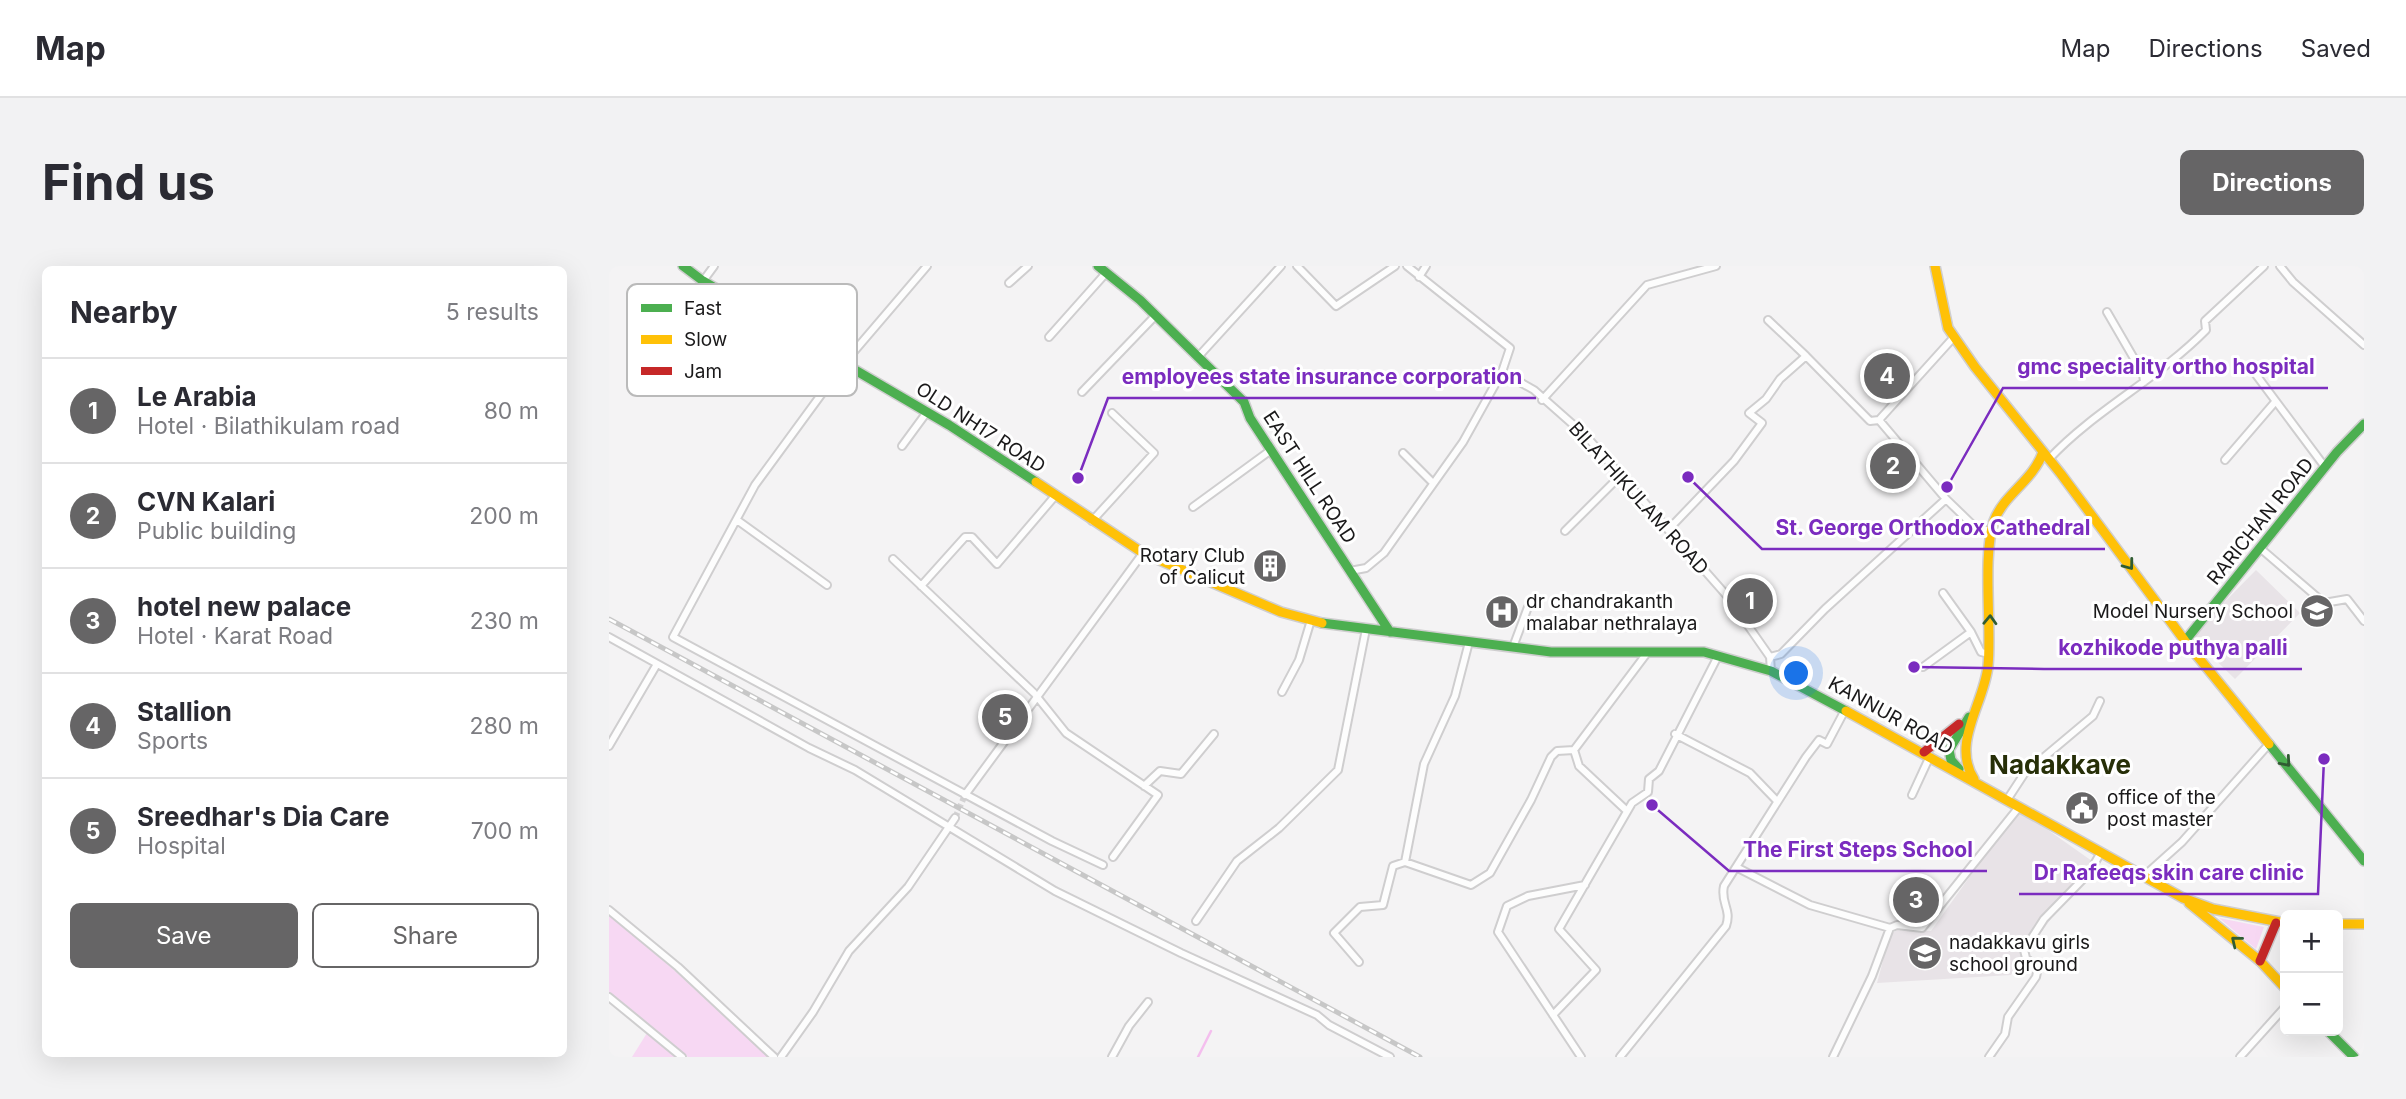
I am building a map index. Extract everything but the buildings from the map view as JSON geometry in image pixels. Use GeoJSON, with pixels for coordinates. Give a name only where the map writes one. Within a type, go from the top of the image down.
{"type":"FeatureCollection","features":[{"type":"Feature","properties":{"kind":"main road","name":"OLD NH17 ROAD"},"geometry":{"type":"LineString","coordinates":[[683,266],[708,284]]}},
{"type":"Feature","properties":{"kind":"main road"},"geometry":{"type":"LineString","coordinates":[[1935,266],[1948,328],[1954,337],[2061,474],[2185,641],[2364,861]]}},
{"type":"Feature","properties":{"kind":"main road","name":"EAST HILL ROAD"},"geometry":{"type":"LineString","coordinates":[[1102,269],[1156,315],[1244,402],[1390,632]]}},
{"type":"Feature","properties":{"kind":"main road","name":"OLD NH17 ROAD"},"geometry":{"type":"LineString","coordinates":[[857,369],[927,412],[1143,554],[1281,612],[1311,620],[1390,632]]}},
{"type":"Feature","properties":{"kind":"main road","name":"RARICHAN ROAD"},"geometry":{"type":"LineString","coordinates":[[2185,641],[2325,467],[2364,424]]}},
{"type":"Feature","properties":{"kind":"main road"},"geometry":{"type":"LineString","coordinates":[[1975,781],[1967,768],[1963,751],[1973,710],[1988,668],[1991,530],[1994,514],[2004,500],[2037,472],[2046,456]]}},
{"type":"Feature","properties":{"kind":"main road"},"geometry":{"type":"LineString","coordinates":[[2037,472],[2050,470],[2061,474]]}},
{"type":"Feature","properties":{"kind":"main road","name":"KANNUR ROAD"},"geometry":{"type":"LineString","coordinates":[[1390,632],[1551,652],[1704,652],[1771,670],[2183,898]]}},
{"type":"Feature","properties":{"kind":"main road"},"geometry":{"type":"LineString","coordinates":[[1927,754],[1973,710]]}},
{"type":"Feature","properties":{"kind":"main road"},"geometry":{"type":"LineString","coordinates":[[1965,775],[1951,760],[1949,750],[1973,710]]}},
{"type":"Feature","properties":{"kind":"main road"},"geometry":{"type":"LineString","coordinates":[[2183,898],[2213,909],[2280,923]]}},
{"type":"Feature","properties":{"kind":"main road"},"geometry":{"type":"LineString","coordinates":[[2183,898],[2260,961],[2280,983]]}},
{"type":"Feature","properties":{"kind":"main road"},"geometry":{"type":"LineString","coordinates":[[2343,924],[2364,924]]}},
{"type":"Feature","properties":{"kind":"main road"},"geometry":{"type":"LineString","coordinates":[[2260,961],[2280,925]]}},
{"type":"Feature","properties":{"kind":"main road"},"geometry":{"type":"LineString","coordinates":[[2333,1036],[2354,1057]]}},
{"type":"Feature","properties":{"kind":"street"},"geometry":{"type":"LineString","coordinates":[[703,281],[714,266]]}},
{"type":"Feature","properties":{"kind":"street"},"geometry":{"type":"LineString","coordinates":[[857,348],[927,266]]}},
{"type":"Feature","properties":{"kind":"street"},"geometry":{"type":"LineString","coordinates":[[1009,283],[1028,266]]}},
{"type":"Feature","properties":{"kind":"street"},"geometry":{"type":"LineString","coordinates":[[1199,357],[1281,266]]}},
{"type":"Feature","properties":{"kind":"street"},"geometry":{"type":"LineString","coordinates":[[1297,266],[1336,306],[1395,266]]}},
{"type":"Feature","properties":{"kind":"street"},"geometry":{"type":"LineString","coordinates":[[1350,571],[1366,568],[1384,553],[1463,442],[1502,372],[1510,348],[1407,266]]}},
{"type":"Feature","properties":{"kind":"street"},"geometry":{"type":"LineString","coordinates":[[1419,277],[1426,266]]}},
{"type":"Feature","properties":{"kind":"street"},"geometry":{"type":"LineString","coordinates":[[1542,400],[1647,285],[1716,266]]}},
{"type":"Feature","properties":{"kind":"street"},"geometry":{"type":"LineString","coordinates":[[2046,456],[2179,358],[2206,330],[2205,321],[2264,266]]}},
{"type":"Feature","properties":{"kind":"street"},"geometry":{"type":"LineString","coordinates":[[2280,266],[2293,282],[2364,345]]}},
{"type":"Feature","properties":{"kind":"street"},"geometry":{"type":"LineString","coordinates":[[1049,337],[1102,269]]}},
{"type":"Feature","properties":{"kind":"street"},"geometry":{"type":"LineString","coordinates":[[2106,312],[2143,374],[2144,382]]}},
{"type":"Feature","properties":{"kind":"street"},"geometry":{"type":"LineString","coordinates":[[1082,392],[1156,315]]}},
{"type":"Feature","properties":{"kind":"street"},"geometry":{"type":"LineString","coordinates":[[1768,320],[1870,421],[1879,420],[1954,337]]}},
{"type":"Feature","properties":{"kind":"street"},"geometry":{"type":"LineString","coordinates":[[1668,530],[1734,461],[1762,423],[1749,413],[1766,399],[1780,379],[1806,356]]}},
{"type":"Feature","properties":{"kind":"street"},"geometry":{"type":"LineString","coordinates":[[2251,368],[2325,467]]}},
{"type":"Feature","properties":{"kind":"street","name":"BILATHIKULAM ROAD"},"geometry":{"type":"LineString","coordinates":[[1502,372],[1534,390],[1542,400],[1573,422],[1728,597],[1770,657]]}},
{"type":"Feature","properties":{"kind":"street"},"geometry":{"type":"LineString","coordinates":[[820,396],[755,485],[674,637],[965,795],[1103,865]]}},
{"type":"Feature","properties":{"kind":"street"},"geometry":{"type":"LineString","coordinates":[[2225,460],[2275,402]]}},
{"type":"Feature","properties":{"kind":"street"},"geometry":{"type":"LineString","coordinates":[[902,446],[927,412]]}},
{"type":"Feature","properties":{"kind":"street"},"geometry":{"type":"LineString","coordinates":[[1092,521],[1154,453],[1112,413]]}},
{"type":"Feature","properties":{"kind":"street"},"geometry":{"type":"LineString","coordinates":[[1879,420],[1946,499],[1978,530],[1991,530]]}},
{"type":"Feature","properties":{"kind":"street"},"geometry":{"type":"LineString","coordinates":[[1193,507],[1272,450]]}},
{"type":"Feature","properties":{"kind":"street"},"geometry":{"type":"LineString","coordinates":[[1403,453],[1432,482]]}},
{"type":"Feature","properties":{"kind":"street"},"geometry":{"type":"LineString","coordinates":[[1565,531],[1620,476]]}},
{"type":"Feature","properties":{"kind":"street"},"geometry":{"type":"LineString","coordinates":[[921,586],[965,537],[972,537],[997,564],[1055,496]]}},
{"type":"Feature","properties":{"kind":"street"},"geometry":{"type":"LineString","coordinates":[[1771,670],[1770,657],[1787,648],[1825,609],[1946,499]]}},
{"type":"Feature","properties":{"kind":"street"},"geometry":{"type":"LineString","coordinates":[[737,520],[827,585]]}},
{"type":"Feature","properties":{"kind":"street"},"geometry":{"type":"LineString","coordinates":[[2260,548],[2324,603],[2347,599],[2364,621]]}},
{"type":"Feature","properties":{"kind":"street"},"geometry":{"type":"LineString","coordinates":[[965,795],[1143,554]]}},
{"type":"Feature","properties":{"kind":"street"},"geometry":{"type":"LineString","coordinates":[[893,559],[1037,697],[1066,733],[1159,795],[1113,857]]}},
{"type":"Feature","properties":{"kind":"street"},"geometry":{"type":"LineString","coordinates":[[1943,593],[1971,632],[1981,652],[1989,654]]}},
{"type":"Feature","properties":{"kind":"street"},"geometry":{"type":"LineString","coordinates":[[1513,647],[1528,607]]}},
{"type":"Feature","properties":{"kind":"street"},"geometry":{"type":"LineString","coordinates":[[1282,692],[1299,660],[1311,620]]}},
{"type":"Feature","properties":{"kind":"street"},"geometry":{"type":"LineString","coordinates":[[1196,921],[1237,861],[1279,828],[1338,770],[1366,629]]}},
{"type":"Feature","properties":{"kind":"street"},"geometry":{"type":"LineString","coordinates":[[1923,667],[1971,632]]}},
{"type":"Feature","properties":{"kind":"street"},"geometry":{"type":"LineString","coordinates":[[609,637],[855,771],[1055,891],[1181,954],[1317,1014],[1329,1025],[1390,1057]]}},
{"type":"Feature","properties":{"kind":"street"},"geometry":{"type":"LineString","coordinates":[[1405,862],[1424,764],[1455,695],[1469,642]]}},
{"type":"Feature","properties":{"kind":"street"},"geometry":{"type":"LineString","coordinates":[[1359,962],[1334,933],[1360,907],[1383,905],[1394,866],[1405,862],[1471,885],[1490,873],[1551,757],[1557,751],[1574,750],[1648,652]]}},
{"type":"Feature","properties":{"kind":"street"},"geometry":{"type":"LineString","coordinates":[[1553,1015],[1596,970],[1559,929],[1632,803],[1648,792],[1649,779],[1659,771],[1675,734],[1689,714],[1718,656]]}},
{"type":"Feature","properties":{"kind":"street"},"geometry":{"type":"LineString","coordinates":[[609,746],[657,664]]}},
{"type":"Feature","properties":{"kind":"street"},"geometry":{"type":"LineString","coordinates":[[2007,800],[2024,775],[2093,716],[2100,701]]}},
{"type":"Feature","properties":{"kind":"street"},"geometry":{"type":"LineString","coordinates":[[1621,1057],[1726,926],[1730,915],[1722,896],[1736,867],[1819,740],[1827,744],[1845,710]]}},
{"type":"Feature","properties":{"kind":"street"},"geometry":{"type":"LineString","coordinates":[[1144,786],[1160,771],[1181,774],[1214,734]]}},
{"type":"Feature","properties":{"kind":"street"},"geometry":{"type":"LineString","coordinates":[[1675,734],[1750,773],[1777,801]]}},
{"type":"Feature","properties":{"kind":"street"},"geometry":{"type":"LineString","coordinates":[[2143,877],[2182,842],[2269,743]]}},
{"type":"Feature","properties":{"kind":"street"},"geometry":{"type":"LineString","coordinates":[[1574,750],[1579,766],[1627,811]]}},
{"type":"Feature","properties":{"kind":"street"},"geometry":{"type":"LineString","coordinates":[[1912,795],[1927,754]]}},
{"type":"Feature","properties":{"kind":"street"},"geometry":{"type":"LineString","coordinates":[[1736,867],[1810,905],[1890,928],[1897,925],[1922,928],[2019,807]]}},
{"type":"Feature","properties":{"kind":"street"},"geometry":{"type":"LineString","coordinates":[[781,1057],[813,1012],[849,951],[908,887],[955,818]]}},
{"type":"Feature","properties":{"kind":"street"},"geometry":{"type":"LineString","coordinates":[[1989,1057],[2005,1034],[2008,1017],[2036,977],[2038,968],[2025,958],[2024,950],[2044,919],[2089,873],[2100,854]]}},
{"type":"Feature","properties":{"kind":"street"},"geometry":{"type":"LineString","coordinates":[[1581,1057],[1498,932],[1507,906],[1528,896],[1585,885]]}},
{"type":"Feature","properties":{"kind":"street"},"geometry":{"type":"LineString","coordinates":[[609,910],[678,967],[774,1057]]}},
{"type":"Feature","properties":{"kind":"street"},"geometry":{"type":"LineString","coordinates":[[1833,1057],[1872,976],[1890,928]]}},
{"type":"Feature","properties":{"kind":"street"},"geometry":{"type":"LineString","coordinates":[[609,998],[682,1057]]}},
{"type":"Feature","properties":{"kind":"street"},"geometry":{"type":"LineString","coordinates":[[1112,1057],[1129,1026],[1148,1002]]}},
{"type":"Feature","properties":{"kind":"street"},"geometry":{"type":"LineString","coordinates":[[2240,1057],[2280,1013]]}},
{"type":"Feature","properties":{"kind":"shaded area"},"geometry":{"type":"Polygon","coordinates":[[[2256,570],[2300,613],[2235,679],[2191,636],[2256,570]]]}},
{"type":"Feature","properties":{"kind":"shaded area"},"geometry":{"type":"Polygon","coordinates":[[[2018,809],[2092,861],[2011,975],[1877,983],[1890,935],[1897,930],[1931,931],[2018,809]]]}},
{"type":"Feature","properties":{"kind":"shaded area"},"geometry":{"type":"Polygon","coordinates":[[[609,915],[674,970],[768,1057],[688,1057],[609,993],[609,915]]]}},
{"type":"Feature","properties":{"kind":"shaded area"},"geometry":{"type":"Polygon","coordinates":[[[2219,918],[2264,927],[2256,949],[2219,918]]]}},
{"type":"Feature","properties":{"kind":"shaded area"},"geometry":{"type":"Polygon","coordinates":[[[647,1033],[675,1057],[632,1057],[647,1033]]]}},
{"type":"Feature","properties":{"kind":"waterway"},"geometry":{"type":"LineString","coordinates":[[1198,1057],[1211,1031]]}},
{"type":"Feature","properties":{"kind":"tunnel"},"geometry":{"type":"LineString","coordinates":[[955,818],[965,795]]}},
{"type":"Feature","properties":{"kind":"railway"},"geometry":{"type":"LineString","coordinates":[[609,619],[1420,1057]]}},
{"type":"Feature","properties":{"kind":"traffic: fast"},"geometry":{"type":"LineString","coordinates":[[683,266],[708,284]]}},
{"type":"Feature","properties":{"kind":"traffic: fast"},"geometry":{"type":"LineString","coordinates":[[1098,266],[1140,300],[1244,402],[1250,418],[1390,632]]}},
{"type":"Feature","properties":{"kind":"traffic: fast"},"geometry":{"type":"LineString","coordinates":[[857,371],[949,425],[1036,482]]}},
{"type":"Feature","properties":{"kind":"traffic: fast"},"geometry":{"type":"LineString","coordinates":[[2185,641],[2337,452],[2364,424]]}},
{"type":"Feature","properties":{"kind":"traffic: fast"},"geometry":{"type":"LineString","coordinates":[[1322,623],[1551,652],[1704,652],[1771,671],[1846,711]]}},
{"type":"Feature","properties":{"kind":"traffic: fast"},"geometry":{"type":"LineString","coordinates":[[1959,769],[1951,760],[1949,750],[1969,717]]}},
{"type":"Feature","properties":{"kind":"traffic: fast"},"geometry":{"type":"LineString","coordinates":[[2269,744],[2364,861]]}},
{"type":"Feature","properties":{"kind":"traffic: fast"},"geometry":{"type":"LineString","coordinates":[[2333,1036],[2354,1057]]}},
{"type":"Feature","properties":{"kind":"traffic: slow"},"geometry":{"type":"LineString","coordinates":[[1935,266],[1948,328],[1975,367],[2061,474],[2185,641],[2269,744]]}},
{"type":"Feature","properties":{"kind":"traffic: slow"},"geometry":{"type":"LineString","coordinates":[[1974,779],[1966,751],[1967,737],[1988,666],[1990,535],[2004,503],[2033,471],[2043,452]]}},
{"type":"Feature","properties":{"kind":"traffic: slow"},"geometry":{"type":"LineString","coordinates":[[1036,482],[1143,553],[1281,612],[1322,623]]}},
{"type":"Feature","properties":{"kind":"traffic: slow"},"geometry":{"type":"LineString","coordinates":[[1846,711],[2183,898],[2213,909],[2280,922]]}},
{"type":"Feature","properties":{"kind":"traffic: slow"},"geometry":{"type":"LineString","coordinates":[[2189,903],[2260,961],[2280,983]]}},
{"type":"Feature","properties":{"kind":"traffic: slow"},"geometry":{"type":"LineString","coordinates":[[2343,924],[2364,924]]}},
{"type":"Feature","properties":{"kind":"traffic: jam"},"geometry":{"type":"LineString","coordinates":[[1924,752],[1959,724]]}},
{"type":"Feature","properties":{"kind":"traffic: jam"},"geometry":{"type":"LineString","coordinates":[[2260,961],[2276,923]]}},
{"type":"Feature","properties":{"kind":"place","name":"Stallion"},"geometry":{"type":"Point","coordinates":[1887,376]}},
{"type":"Feature","properties":{"kind":"place","name":"CVN Kalari"},"geometry":{"type":"Point","coordinates":[1893,466]}},
{"type":"Feature","properties":{"kind":"place","name":"St. George Orthodox Cathedral"},"geometry":{"type":"Point","coordinates":[1688,477]}},
{"type":"Feature","properties":{"kind":"place","name":"employees state insurance corporation"},"geometry":{"type":"Point","coordinates":[1078,478]}},
{"type":"Feature","properties":{"kind":"place","name":"gmc speciality ortho hospital"},"geometry":{"type":"Point","coordinates":[1947,487]}},
{"type":"Feature","properties":{"kind":"place","name":"Rotary Club of Calicut"},"geometry":{"type":"Point","coordinates":[1270,566]}},
{"type":"Feature","properties":{"kind":"place","name":"Le Arabia"},"geometry":{"type":"Point","coordinates":[1750,601]}},
{"type":"Feature","properties":{"kind":"place","name":"Model Nursery School"},"geometry":{"type":"Point","coordinates":[2317,611]}},
{"type":"Feature","properties":{"kind":"place","name":"dr chandrakanth malabar nethralaya"},"geometry":{"type":"Point","coordinates":[1502,612]}},
{"type":"Feature","properties":{"kind":"place","name":"kozhikode puthya palli"},"geometry":{"type":"Point","coordinates":[1914,667]}},
{"type":"Feature","properties":{"kind":"place","name":"Sreedhar's Dia Care"},"geometry":{"type":"Point","coordinates":[1005,717]}},
{"type":"Feature","properties":{"kind":"place","name":"Dr Rafeeqs skin care clinic"},"geometry":{"type":"Point","coordinates":[2324,759]}},
{"type":"Feature","properties":{"kind":"place","name":"The First Steps School"},"geometry":{"type":"Point","coordinates":[1652,805]}},
{"type":"Feature","properties":{"kind":"place","name":"office of the post master"},"geometry":{"type":"Point","coordinates":[2082,808]}},
{"type":"Feature","properties":{"kind":"place","name":"hotel new palace"},"geometry":{"type":"Point","coordinates":[1916,900]}},
{"type":"Feature","properties":{"kind":"place","name":"nadakkavu girls school ground"},"geometry":{"type":"Point","coordinates":[1925,953]}},
{"type":"Feature","properties":{"kind":"district","name":"Nadakkave"},"geometry":{"type":"Point","coordinates":[2060,765]}}]}
